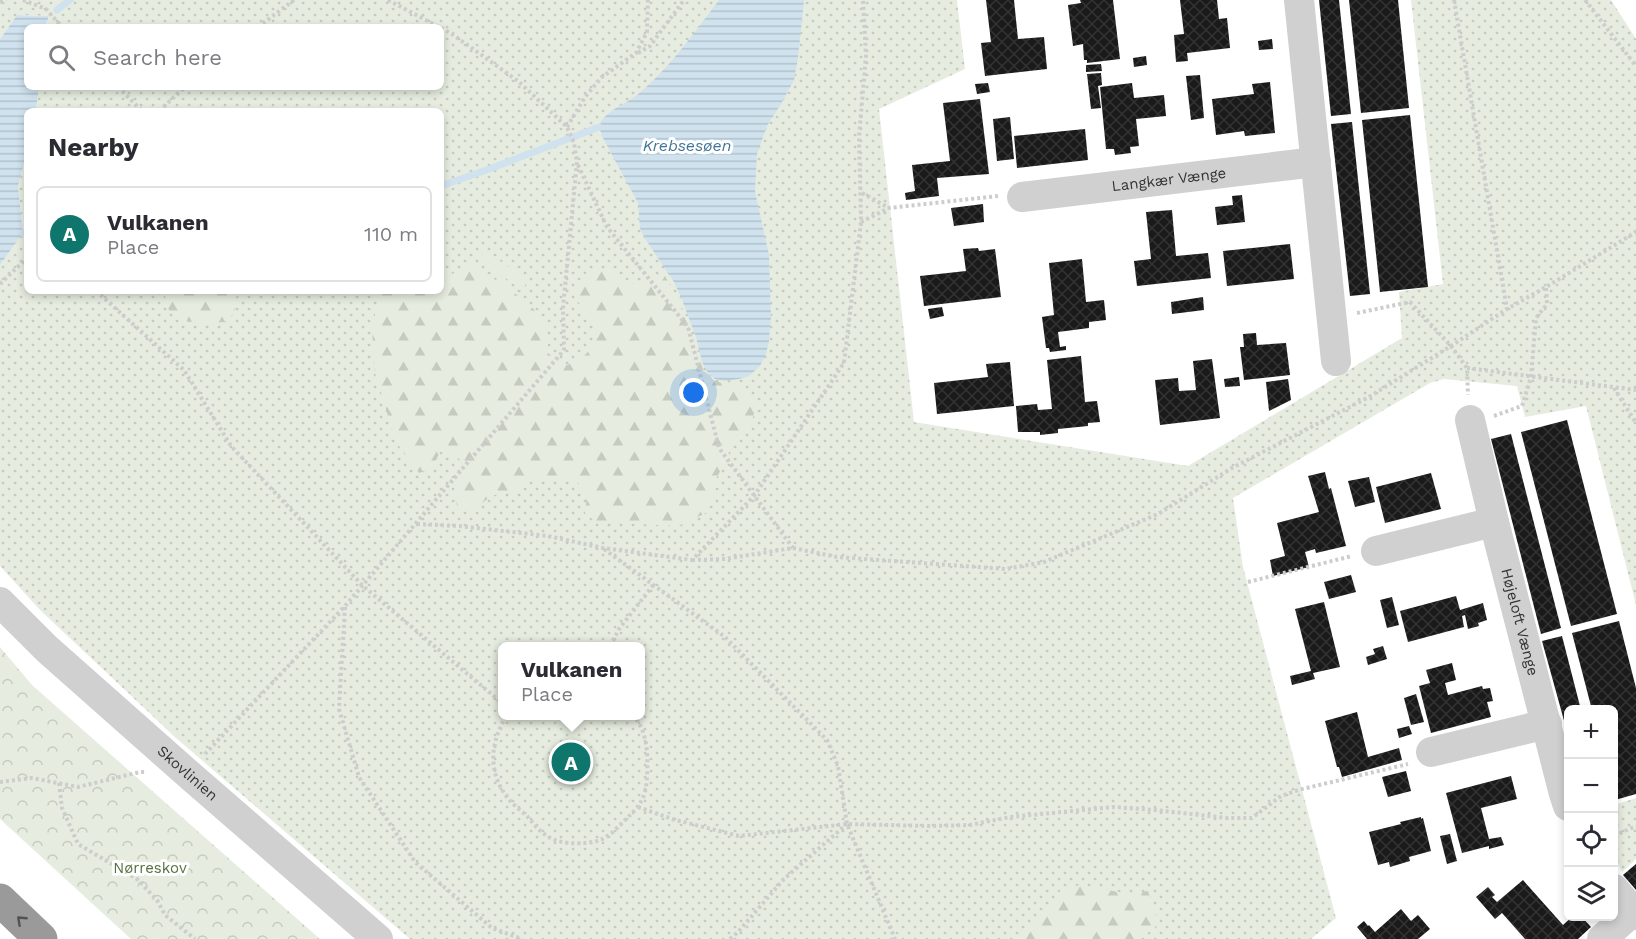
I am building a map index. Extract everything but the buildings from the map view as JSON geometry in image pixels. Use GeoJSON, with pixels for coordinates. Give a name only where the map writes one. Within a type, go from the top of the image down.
{"type":"FeatureCollection","features":[{"type":"Feature","properties":{"kind":"highway"},"geometry":{"type":"LineString","coordinates":[[0,900],[41,939]]}},
{"type":"Feature","properties":{"kind":"street"},"geometry":{"type":"LineString","coordinates":[[1299,0],[1336,361]]}},
{"type":"Feature","properties":{"kind":"street","name":"Langkær Vænge"},"geometry":{"type":"LineString","coordinates":[[1022,197],[1316,162]]}},
{"type":"Feature","properties":{"kind":"street","name":"Højeloft Vænge"},"geometry":{"type":"LineString","coordinates":[[1470,420],[1564,794]]}},
{"type":"Feature","properties":{"kind":"street"},"geometry":{"type":"LineString","coordinates":[[1376,550],[1494,522]]}},
{"type":"Feature","properties":{"kind":"street","name":"Skovlinien"},"geometry":{"type":"LineString","coordinates":[[0,602],[47,650],[378,939]]}},
{"type":"Feature","properties":{"kind":"street"},"geometry":{"type":"LineString","coordinates":[[1431,752],[1547,724]]}},
{"type":"Feature","properties":{"kind":"street"},"geometry":{"type":"LineString","coordinates":[[1602,939],[1627,905]]}},
{"type":"Feature","properties":{"kind":"path"},"geometry":{"type":"LineString","coordinates":[[0,2],[6,0]]}},
{"type":"Feature","properties":{"kind":"path"},"geometry":{"type":"LineString","coordinates":[[23,0],[46,9],[59,24]]}},
{"type":"Feature","properties":{"kind":"path"},"geometry":{"type":"LineString","coordinates":[[262,24],[294,0]]}},
{"type":"Feature","properties":{"kind":"path"},"geometry":{"type":"LineString","coordinates":[[388,0],[433,24]]}},
{"type":"Feature","properties":{"kind":"path"},"geometry":{"type":"LineString","coordinates":[[636,53],[647,32],[648,0]]}},
{"type":"Feature","properties":{"kind":"path"},"geometry":{"type":"LineString","coordinates":[[568,129],[585,97],[602,77],[650,46],[684,0]]}},
{"type":"Feature","properties":{"kind":"path"},"geometry":{"type":"LineString","coordinates":[[692,560],[754,496],[844,363],[861,222],[859,136],[867,56],[862,0]]}},
{"type":"Feature","properties":{"kind":"path"},"geometry":{"type":"LineString","coordinates":[[1454,0],[1507,309]]}},
{"type":"Feature","properties":{"kind":"path"},"geometry":{"type":"LineString","coordinates":[[1585,0],[1636,66]]}},
{"type":"Feature","properties":{"kind":"path"},"geometry":{"type":"LineString","coordinates":[[0,782],[32,778],[78,787],[140,772],[187,773],[363,586],[564,350],[563,308],[577,162],[574,143],[568,129],[518,81],[444,30]]}},
{"type":"Feature","properties":{"kind":"path"},"geometry":{"type":"LineString","coordinates":[[121,90],[139,108]]}},
{"type":"Feature","properties":{"kind":"path"},"geometry":{"type":"LineString","coordinates":[[162,108],[182,90]]}},
{"type":"Feature","properties":{"kind":"path"},"geometry":{"type":"LineString","coordinates":[[577,162],[607,226],[688,327],[719,448],[793,548]]}},
{"type":"Feature","properties":{"kind":"path"},"geometry":{"type":"LineString","coordinates":[[861,193],[890,208]]}},
{"type":"Feature","properties":{"kind":"path"},"geometry":{"type":"LineString","coordinates":[[861,222],[890,208],[1007,195],[1022,197]]}},
{"type":"Feature","properties":{"kind":"path"},"geometry":{"type":"LineString","coordinates":[[416,524],[459,526],[548,536],[603,548],[692,560],[724,559],[793,548],[837,557],[1006,569],[1044,562],[1158,514],[1232,468],[1369,397],[1507,309],[1636,232]]}},
{"type":"Feature","properties":{"kind":"path"},"geometry":{"type":"LineString","coordinates":[[0,284],[24,261]]}},
{"type":"Feature","properties":{"kind":"path"},"geometry":{"type":"LineString","coordinates":[[1332,316],[1373,311],[1410,302],[1451,346],[1467,368],[1470,420],[1495,416],[1522,406],[1531,377],[1536,318],[1547,304],[1546,287]]}},
{"type":"Feature","properties":{"kind":"path"},"geometry":{"type":"LineString","coordinates":[[99,294],[184,370],[231,446],[363,586],[498,700]]}},
{"type":"Feature","properties":{"kind":"path"},"geometry":{"type":"LineString","coordinates":[[1467,368],[1636,390]]}},
{"type":"Feature","properties":{"kind":"path"},"geometry":{"type":"LineString","coordinates":[[1613,387],[1636,423]]}},
{"type":"Feature","properties":{"kind":"path"},"geometry":{"type":"LineString","coordinates":[[603,548],[725,637],[827,740],[838,766],[847,824],[895,939]]}},
{"type":"Feature","properties":{"kind":"path"},"geometry":{"type":"LineString","coordinates":[[1248,582],[1376,550]]}},
{"type":"Feature","properties":{"kind":"path"},"geometry":{"type":"LineString","coordinates":[[612,642],[619,629],[654,584]]}},
{"type":"Feature","properties":{"kind":"path"},"geometry":{"type":"LineString","coordinates":[[345,606],[339,709],[358,777],[415,862],[492,928],[522,939]]}},
{"type":"Feature","properties":{"kind":"path"},"geometry":{"type":"LineString","coordinates":[[504,720],[492,757],[496,777],[507,797],[548,837],[574,844],[602,840],[638,807],[646,788],[648,747],[637,720]]}},
{"type":"Feature","properties":{"kind":"path"},"geometry":{"type":"LineString","coordinates":[[638,807],[672,819],[739,836],[847,824],[970,825],[1010,817],[1114,807],[1227,818],[1252,818],[1281,796],[1424,760],[1431,752]]}},
{"type":"Feature","properties":{"kind":"path"},"geometry":{"type":"LineString","coordinates":[[59,783],[62,808],[78,844],[137,879],[157,900],[165,915],[195,939]]}},
{"type":"Feature","properties":{"kind":"path"},"geometry":{"type":"LineString","coordinates":[[730,939],[738,933],[784,879],[847,824]]}},
{"type":"Feature","properties":{"kind":"path"},"geometry":{"type":"LineString","coordinates":[[1618,834],[1636,826]]}},
{"type":"Feature","properties":{"kind":"green space"},"geometry":{"type":"Polygon","coordinates":[[[0,0],[957,0],[965,69],[879,109],[914,422],[1188,466],[1402,338],[1399,292],[1443,284],[1411,0],[1611,0],[1636,39],[1636,605],[1586,406],[1525,417],[1517,386],[1444,379],[1430,383],[1233,498],[1243,567],[1336,918],[1311,939],[410,939],[176,738],[40,610],[0,566],[0,265],[23,233],[18,186],[24,163],[24,294],[444,294],[444,108],[36,108],[39,90],[444,90],[444,24],[46,24],[49,16],[17,15],[0,39],[0,0]]]}},
{"type":"Feature","properties":{"kind":"green space"},"geometry":{"type":"Polygon","coordinates":[[[485,250],[528,281],[522,290],[479,259],[485,250]]]}},
{"type":"Feature","properties":{"kind":"green space"},"geometry":{"type":"Polygon","coordinates":[[[469,263],[512,291],[540,316],[545,325],[548,353],[565,366],[579,360],[587,353],[596,328],[577,300],[577,286],[586,273],[599,269],[616,271],[629,286],[651,276],[665,276],[683,313],[706,377],[724,384],[742,383],[757,400],[752,422],[732,439],[728,456],[716,479],[713,501],[706,513],[678,526],[597,522],[585,514],[587,494],[576,480],[536,479],[512,491],[491,496],[471,512],[458,508],[453,493],[463,462],[451,453],[440,452],[432,468],[419,473],[396,442],[375,373],[372,330],[379,294],[444,294],[445,279],[469,263]]]}},
{"type":"Feature","properties":{"kind":"green space"},"geometry":{"type":"Polygon","coordinates":[[[156,294],[237,294],[234,313],[225,322],[203,323],[187,321],[174,315],[168,308],[165,295],[156,294]]]}},
{"type":"Feature","properties":{"kind":"green space","name":"Nørreskov"},"geometry":{"type":"Polygon","coordinates":[[[0,647],[32,685],[320,939],[131,939],[0,819],[0,647]]]}},
{"type":"Feature","properties":{"kind":"green space"},"geometry":{"type":"Polygon","coordinates":[[[1636,798],[1636,859],[1622,872],[1618,864],[1618,804],[1636,798]]]}},
{"type":"Feature","properties":{"kind":"green space"},"geometry":{"type":"Polygon","coordinates":[[[1083,885],[1128,894],[1148,891],[1156,915],[1155,929],[1136,939],[1019,939],[1063,888],[1083,885]]]}},
{"type":"Feature","properties":{"kind":"water","name":"Krebsesøen"},"geometry":{"type":"Polygon","coordinates":[[[719,0],[804,0],[794,80],[767,126],[757,154],[755,191],[769,255],[771,317],[769,341],[760,366],[749,376],[725,381],[715,379],[708,373],[702,362],[696,337],[682,300],[674,282],[644,237],[640,228],[638,203],[599,127],[601,121],[610,112],[637,95],[660,74],[719,0]]]}},
{"type":"Feature","properties":{"kind":"water"},"geometry":{"type":"Polygon","coordinates":[[[17,15],[49,16],[46,24],[24,24],[24,90],[39,90],[36,108],[24,108],[24,163],[18,186],[23,233],[0,265],[0,39],[17,15]]]}},
{"type":"Feature","properties":{"kind":"waterway"},"geometry":{"type":"LineString","coordinates":[[57,10],[70,0]]}},
{"type":"Feature","properties":{"kind":"waterway"},"geometry":{"type":"LineString","coordinates":[[444,185],[599,127]]}},
{"type":"Feature","properties":{"kind":"place","name":"Vulkanen"},"geometry":{"type":"Point","coordinates":[571,762]}}]}
